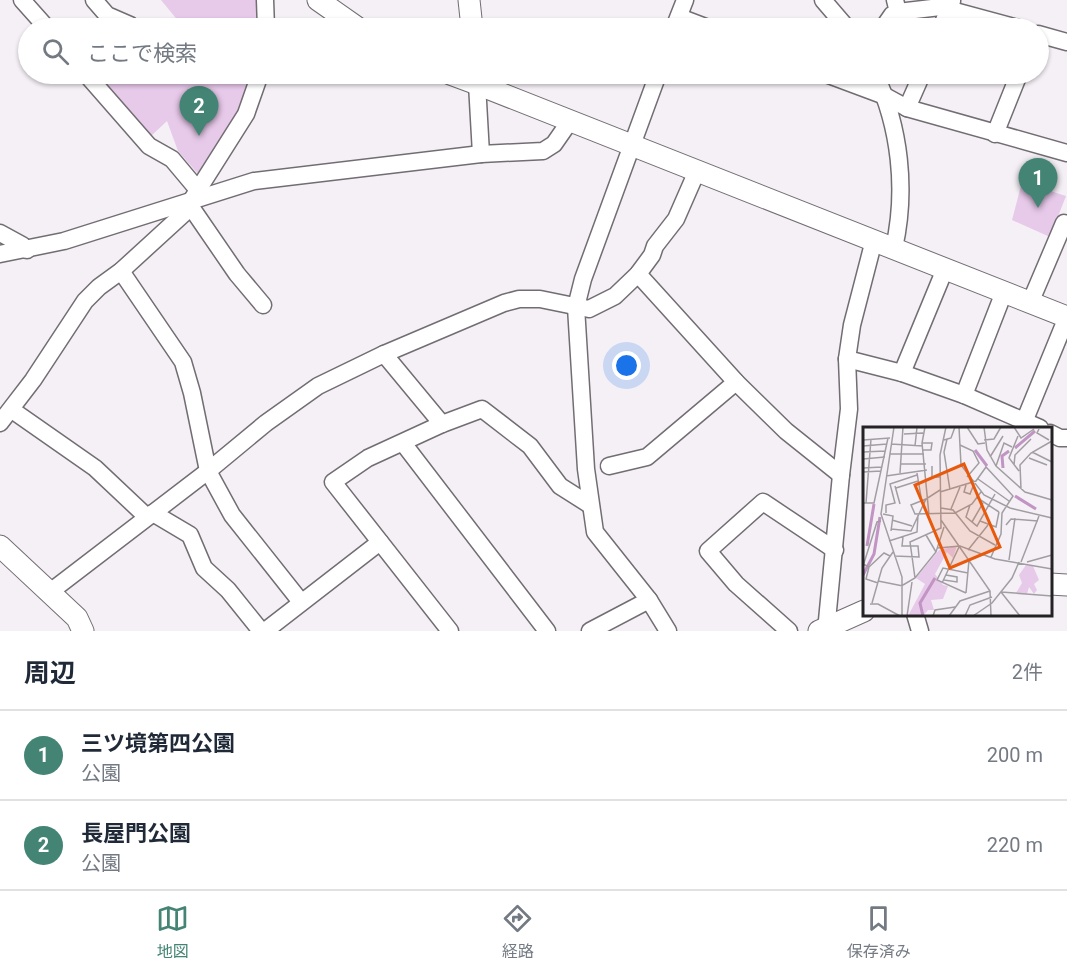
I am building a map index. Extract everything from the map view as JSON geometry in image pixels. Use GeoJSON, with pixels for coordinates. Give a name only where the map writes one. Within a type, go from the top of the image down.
{"type":"FeatureCollection","features":[{"type":"Feature","properties":{"kind":"street"},"geometry":{"type":"LineString","coordinates":[[22,0],[38,18]]}},
{"type":"Feature","properties":{"kind":"street"},"geometry":{"type":"LineString","coordinates":[[94,0],[107,15],[114,18]]}},
{"type":"Feature","properties":{"kind":"street"},"geometry":{"type":"LineString","coordinates":[[265,0],[266,18]]}},
{"type":"Feature","properties":{"kind":"street"},"geometry":{"type":"LineString","coordinates":[[318,0],[344,18]]}},
{"type":"Feature","properties":{"kind":"street"},"geometry":{"type":"LineString","coordinates":[[469,0],[471,18]]}},
{"type":"Feature","properties":{"kind":"street"},"geometry":{"type":"LineString","coordinates":[[679,18],[685,0]]}},
{"type":"Feature","properties":{"kind":"street"},"geometry":{"type":"LineString","coordinates":[[822,0],[839,18]]}},
{"type":"Feature","properties":{"kind":"street"},"geometry":{"type":"LineString","coordinates":[[945,18],[951,4]]}},
{"type":"Feature","properties":{"kind":"street"},"geometry":{"type":"LineString","coordinates":[[897,6],[940,8],[951,4],[990,18]]}},
{"type":"Feature","properties":{"kind":"street"},"geometry":{"type":"LineString","coordinates":[[1049,37],[1067,42]]}},
{"type":"Feature","properties":{"kind":"street"},"geometry":{"type":"LineString","coordinates":[[95,84],[149,146],[172,159],[237,274],[263,305]]}},
{"type":"Feature","properties":{"kind":"street"},"geometry":{"type":"LineString","coordinates":[[0,423],[33,380],[85,301],[99,287],[121,272],[193,199],[246,114],[256,84]]}},
{"type":"Feature","properties":{"kind":"street"},"geometry":{"type":"LineString","coordinates":[[477,84],[481,154]]}},
{"type":"Feature","properties":{"kind":"street"},"geometry":{"type":"LineString","coordinates":[[488,84],[632,146],[1067,317],[1032,425],[964,396],[902,374],[847,359]]}},
{"type":"Feature","properties":{"kind":"street"},"geometry":{"type":"LineString","coordinates":[[654,84],[583,279],[576,307],[598,467],[590,505],[595,532],[650,600],[668,631]]}},
{"type":"Feature","properties":{"kind":"street"},"geometry":{"type":"LineString","coordinates":[[853,84],[885,96],[907,108],[1067,153]]}},
{"type":"Feature","properties":{"kind":"street"},"geometry":{"type":"LineString","coordinates":[[880,84],[892,119],[900,173],[899,226],[894,249]]}},
{"type":"Feature","properties":{"kind":"street"},"geometry":{"type":"LineString","coordinates":[[907,108],[918,84]]}},
{"type":"Feature","properties":{"kind":"street"},"geometry":{"type":"LineString","coordinates":[[995,134],[1015,84]]}},
{"type":"Feature","properties":{"kind":"street"},"geometry":{"type":"LineString","coordinates":[[0,255],[64,241],[254,181],[481,154],[543,151],[554,144],[570,121]]}},
{"type":"Feature","properties":{"kind":"street"},"geometry":{"type":"LineString","coordinates":[[50,592],[208,471],[266,423],[318,386],[384,354],[485,309],[504,303],[519,299],[540,299],[589,309],[615,296],[638,274],[652,255],[655,246],[676,219],[697,171]]}},
{"type":"Feature","properties":{"kind":"street"},"geometry":{"type":"LineString","coordinates":[[1030,303],[1064,223],[1067,224]]}},
{"type":"Feature","properties":{"kind":"street"},"geometry":{"type":"LineString","coordinates":[[0,233],[27,250]]}},
{"type":"Feature","properties":{"kind":"street"},"geometry":{"type":"LineString","coordinates":[[824,630],[835,550],[849,409],[847,359],[852,325],[874,240]]}},
{"type":"Feature","properties":{"kind":"street"},"geometry":{"type":"LineString","coordinates":[[902,374],[945,269]]}},
{"type":"Feature","properties":{"kind":"street"},"geometry":{"type":"LineString","coordinates":[[121,272],[183,362],[192,393],[208,471],[232,515],[301,602]]}},
{"type":"Feature","properties":{"kind":"street"},"geometry":{"type":"LineString","coordinates":[[638,274],[736,382],[786,431],[841,475]]}},
{"type":"Feature","properties":{"kind":"street"},"geometry":{"type":"LineString","coordinates":[[964,396],[1004,292]]}},
{"type":"Feature","properties":{"kind":"street"},"geometry":{"type":"LineString","coordinates":[[384,354],[442,424]]}},
{"type":"Feature","properties":{"kind":"street"},"geometry":{"type":"LineString","coordinates":[[598,467],[647,456],[736,382]]}},
{"type":"Feature","properties":{"kind":"street"},"geometry":{"type":"LineString","coordinates":[[450,631],[333,482],[368,458],[442,424],[482,409],[530,446],[560,486],[590,505]]}},
{"type":"Feature","properties":{"kind":"street"},"geometry":{"type":"LineString","coordinates":[[12,410],[95,468],[150,515],[190,535],[204,568],[228,590],[263,631],[380,543]]}},
{"type":"Feature","properties":{"kind":"street"},"geometry":{"type":"LineString","coordinates":[[1052,434],[1060,438],[1067,438]]}},
{"type":"Feature","properties":{"kind":"street"},"geometry":{"type":"LineString","coordinates":[[403,443],[547,631]]}},
{"type":"Feature","properties":{"kind":"street"},"geometry":{"type":"LineString","coordinates":[[789,631],[736,584],[708,551],[763,502],[835,550]]}},
{"type":"Feature","properties":{"kind":"street"},"geometry":{"type":"LineString","coordinates":[[0,546],[77,618],[83,631]]}},
{"type":"Feature","properties":{"kind":"street"},"geometry":{"type":"LineString","coordinates":[[1052,584],[1067,585]]}},
{"type":"Feature","properties":{"kind":"street"},"geometry":{"type":"LineString","coordinates":[[590,631],[650,600]]}},
{"type":"Feature","properties":{"kind":"street"},"geometry":{"type":"LineString","coordinates":[[824,630],[863,611]]}},
{"type":"Feature","properties":{"kind":"street"},"geometry":{"type":"LineString","coordinates":[[915,616],[920,631]]}},
{"type":"Feature","properties":{"kind":"shaded area"},"geometry":{"type":"Polygon","coordinates":[[[161,0],[257,0],[256,18],[176,18],[161,0]]]}},
{"type":"Feature","properties":{"kind":"shaded area"},"geometry":{"type":"Polygon","coordinates":[[[107,84],[247,84],[240,109],[199,175],[178,151],[167,121],[151,136],[107,84]]]}},
{"type":"Feature","properties":{"kind":"shaded area"},"geometry":{"type":"Polygon","coordinates":[[[1022,182],[1066,196],[1050,237],[1012,220],[1022,182]]]}},
{"type":"Feature","properties":{"kind":"place","name":"長屋門公園"},"geometry":{"type":"Point","coordinates":[199,136]}},
{"type":"Feature","properties":{"kind":"place","name":"三ツ境第四公園"},"geometry":{"type":"Point","coordinates":[1038,208]}}]}
